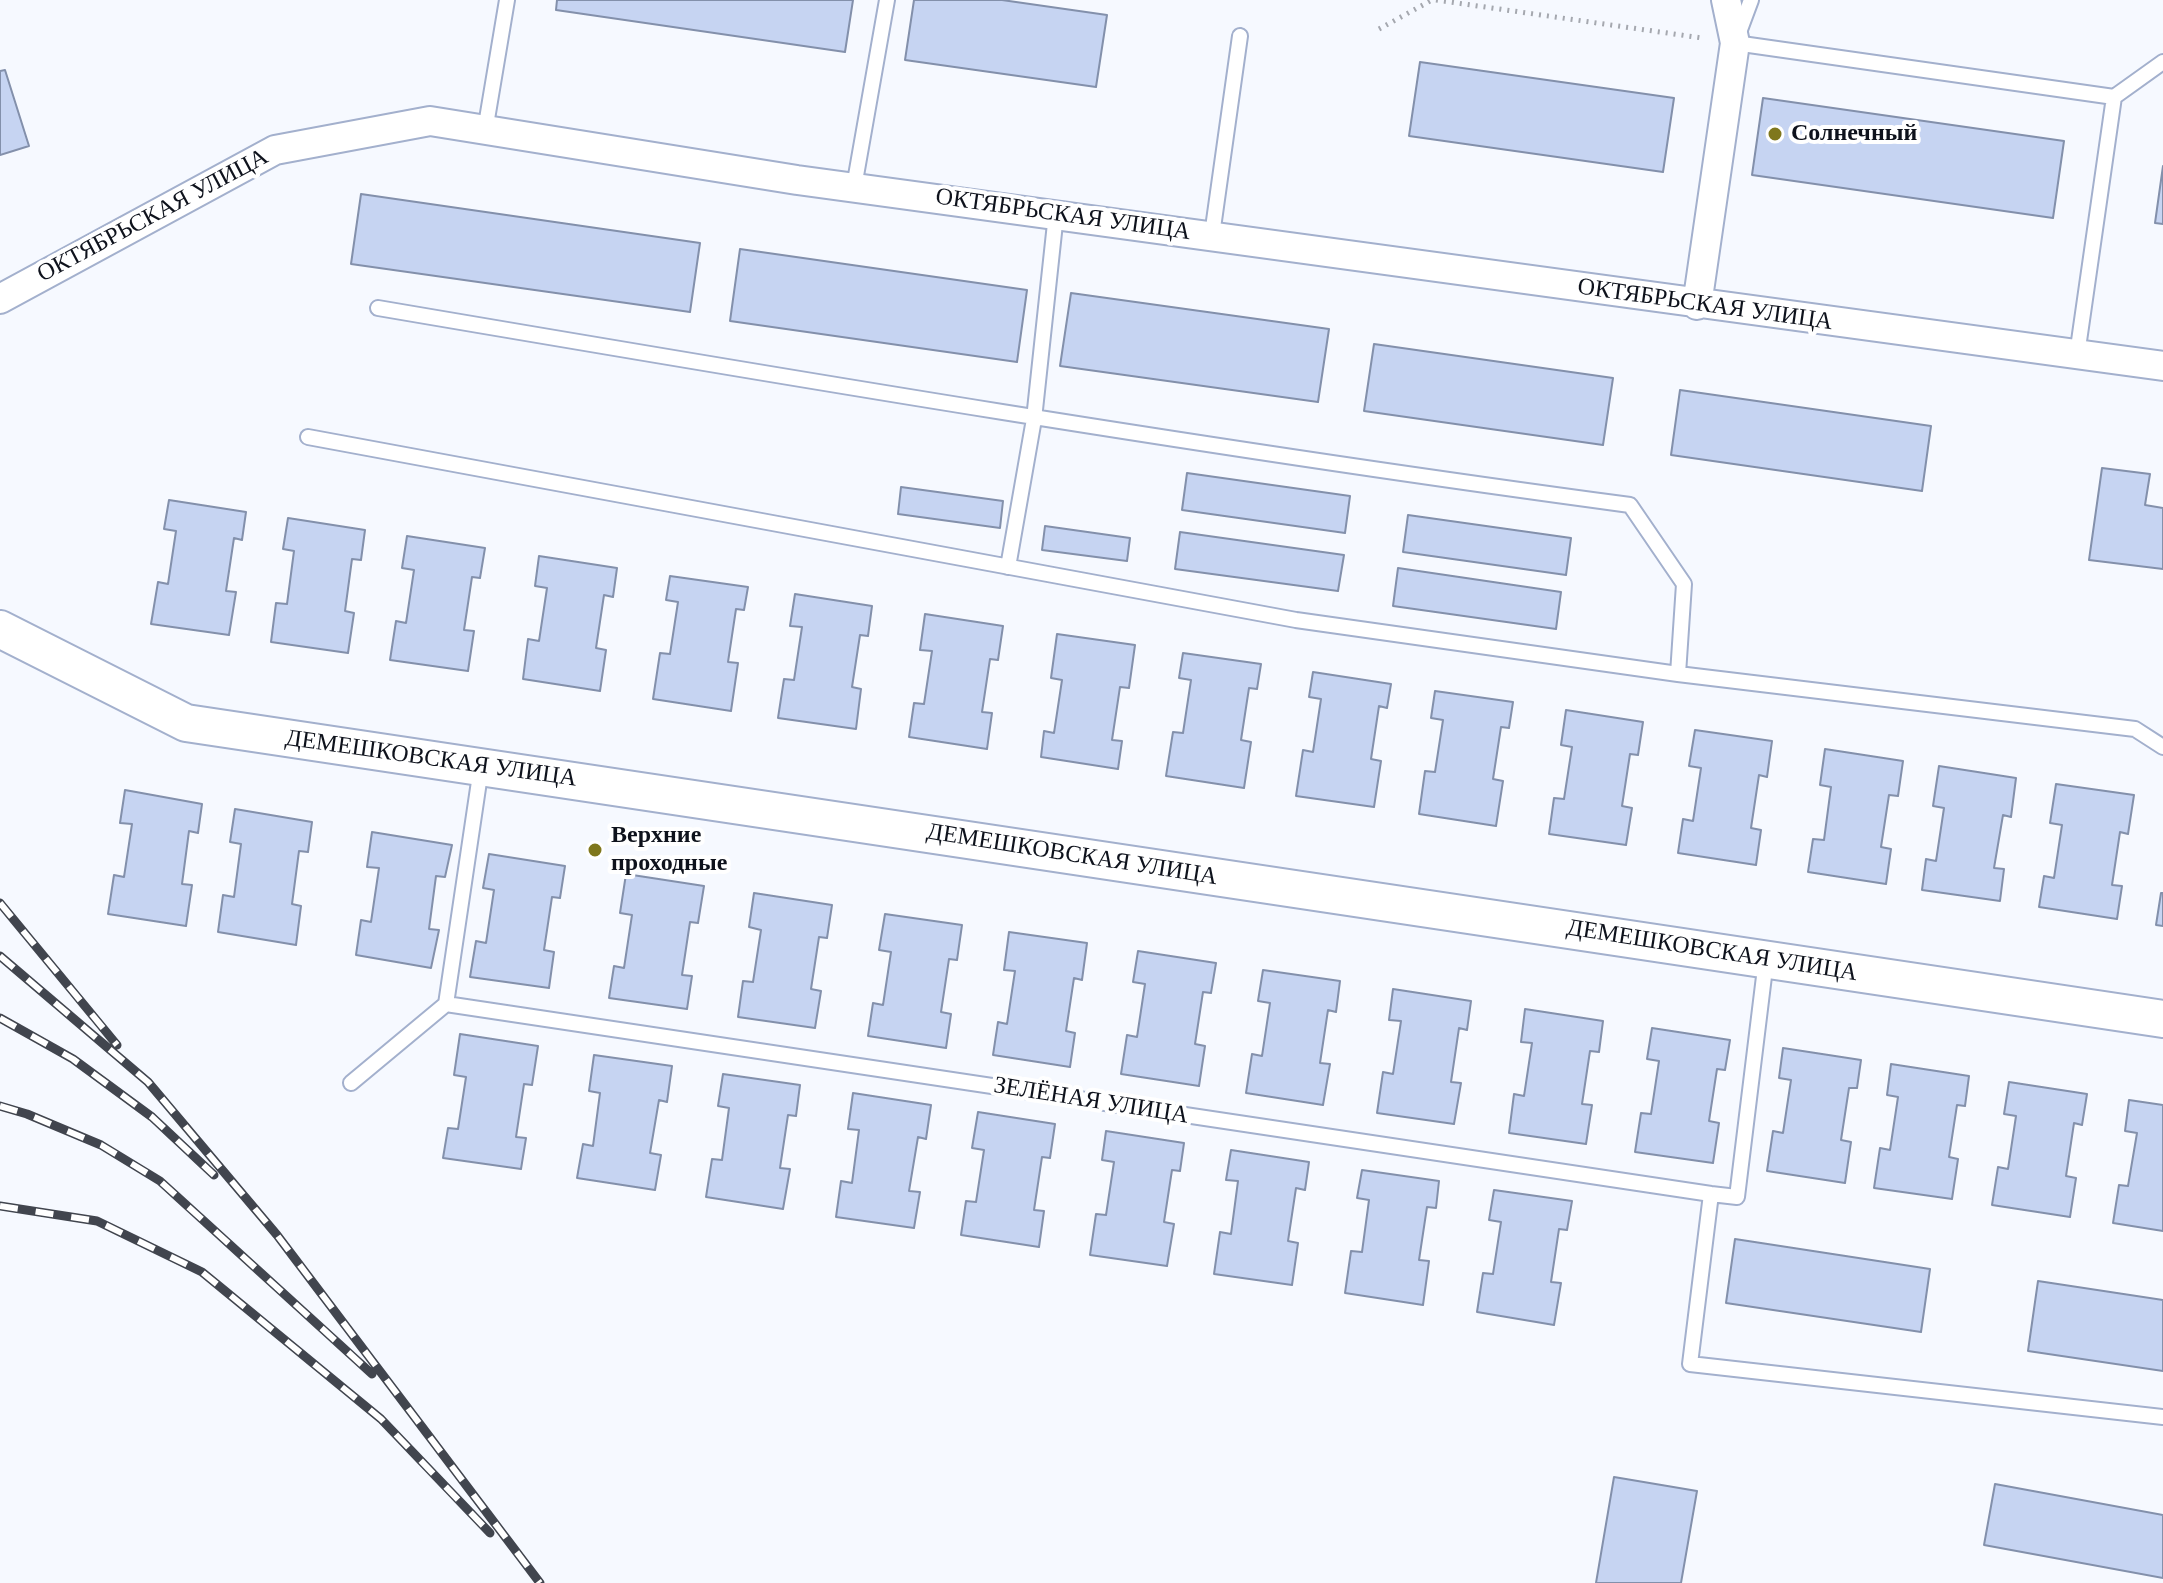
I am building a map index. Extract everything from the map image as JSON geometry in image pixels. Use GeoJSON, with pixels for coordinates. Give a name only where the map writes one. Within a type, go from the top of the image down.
{"type":"FeatureCollection","features":[{"type":"Feature","properties":{"kind":"street"},"geometry":{"type":"LineString","coordinates":[[1697,305],[1735,43],[1726,0]]}},
{"type":"Feature","properties":{"kind":"street","name":"ОКТЯБРЬСКАЯ УЛИЦА"},"geometry":{"type":"LineString","coordinates":[[0,299],[275,150],[430,121],[854,187],[1697,305],[2163,366]]}},
{"type":"Feature","properties":{"kind":"street","name":"ДЕМЕШКОВСКАЯ УЛИЦА"},"geometry":{"type":"LineString","coordinates":[[0,629],[186,723],[2163,1019]]}},
{"type":"Feature","properties":{"kind":"lane"},"geometry":{"type":"LineString","coordinates":[[485,131],[507,0]]}},
{"type":"Feature","properties":{"kind":"lane"},"geometry":{"type":"LineString","coordinates":[[854,187],[887,0]]}},
{"type":"Feature","properties":{"kind":"lane"},"geometry":{"type":"LineString","coordinates":[[1751,0],[1735,43],[2114,97],[2163,62]]}},
{"type":"Feature","properties":{"kind":"lane"},"geometry":{"type":"LineString","coordinates":[[1212,235],[1240,36]]}},
{"type":"Feature","properties":{"kind":"lane"},"geometry":{"type":"LineString","coordinates":[[2077,355],[2114,97]]}},
{"type":"Feature","properties":{"kind":"lane"},"geometry":{"type":"LineString","coordinates":[[1008,567],[1034,419],[1056,214]]}},
{"type":"Feature","properties":{"kind":"lane"},"geometry":{"type":"LineString","coordinates":[[378,308],[1034,419],[1335,465],[1630,505],[1684,584],[1678,674]]}},
{"type":"Feature","properties":{"kind":"lane"},"geometry":{"type":"LineString","coordinates":[[308,437],[1296,620],[1678,674],[2135,729],[2163,747]]}},
{"type":"Feature","properties":{"kind":"lane"},"geometry":{"type":"LineString","coordinates":[[351,1083],[446,1004],[481,766]]}},
{"type":"Feature","properties":{"kind":"lane","name":"ЗЕЛЁНАЯ УЛИЦА"},"geometry":{"type":"LineString","coordinates":[[446,1004],[1737,1197],[1766,959]]}},
{"type":"Feature","properties":{"kind":"lane"},"geometry":{"type":"LineString","coordinates":[[1711,1194],[1690,1364],[2163,1417]]}},
{"type":"Feature","properties":{"kind":"path"},"geometry":{"type":"LineString","coordinates":[[1379,29],[1434,0],[1735,43]]}},
{"type":"Feature","properties":{"kind":"building"},"geometry":{"type":"Polygon","coordinates":[[[557,0],[853,0],[845,52],[556,10],[557,0]]]}},
{"type":"Feature","properties":{"kind":"building"},"geometry":{"type":"Polygon","coordinates":[[[914,0],[1002,0],[1107,15],[1096,87],[905,60],[914,0]]]}},
{"type":"Feature","properties":{"kind":"building"},"geometry":{"type":"Polygon","coordinates":[[[1420,62],[1674,98],[1663,172],[1409,136],[1420,62]]]}},
{"type":"Feature","properties":{"kind":"building"},"geometry":{"type":"Polygon","coordinates":[[[5,70],[29,146],[0,155],[0,71],[5,70]]]}},
{"type":"Feature","properties":{"kind":"building"},"geometry":{"type":"Polygon","coordinates":[[[1763,98],[2064,141],[2053,218],[1752,175],[1763,98]]]}},
{"type":"Feature","properties":{"kind":"building"},"geometry":{"type":"Polygon","coordinates":[[[2163,166],[2163,224],[2155,223],[2163,166]]]}},
{"type":"Feature","properties":{"kind":"building"},"geometry":{"type":"Polygon","coordinates":[[[361,194],[700,243],[690,312],[351,264],[361,194]]]}},
{"type":"Feature","properties":{"kind":"building"},"geometry":{"type":"Polygon","coordinates":[[[740,249],[1027,290],[1017,362],[730,321],[740,249]]]}},
{"type":"Feature","properties":{"kind":"building"},"geometry":{"type":"Polygon","coordinates":[[[1071,293],[1329,329],[1318,402],[1060,366],[1071,293]]]}},
{"type":"Feature","properties":{"kind":"building"},"geometry":{"type":"Polygon","coordinates":[[[1374,344],[1613,378],[1603,445],[1364,411],[1374,344]]]}},
{"type":"Feature","properties":{"kind":"building"},"geometry":{"type":"Polygon","coordinates":[[[1680,390],[1931,426],[1922,491],[1671,455],[1680,390]]]}},
{"type":"Feature","properties":{"kind":"building"},"geometry":{"type":"Polygon","coordinates":[[[2102,468],[2150,474],[2145,505],[2163,508],[2163,569],[2089,560],[2102,468]]]}},
{"type":"Feature","properties":{"kind":"building"},"geometry":{"type":"Polygon","coordinates":[[[1187,473],[1350,496],[1345,533],[1182,510],[1187,473]]]}},
{"type":"Feature","properties":{"kind":"building"},"geometry":{"type":"Polygon","coordinates":[[[901,487],[1003,501],[1000,528],[898,514],[901,487]]]}},
{"type":"Feature","properties":{"kind":"building"},"geometry":{"type":"Polygon","coordinates":[[[169,500],[246,512],[242,540],[234,538],[226,591],[236,592],[229,635],[151,624],[158,582],[168,584],[176,531],[164,529],[169,500]]]}},
{"type":"Feature","properties":{"kind":"building"},"geometry":{"type":"Polygon","coordinates":[[[1408,515],[1571,538],[1566,575],[1403,552],[1408,515]]]}},
{"type":"Feature","properties":{"kind":"building"},"geometry":{"type":"Polygon","coordinates":[[[288,518],[365,530],[361,560],[352,559],[345,611],[354,613],[348,653],[271,642],[276,603],[287,604],[294,551],[283,549],[288,518]]]}},
{"type":"Feature","properties":{"kind":"building"},"geometry":{"type":"Polygon","coordinates":[[[1045,526],[1130,538],[1127,561],[1042,550],[1045,526]]]}},
{"type":"Feature","properties":{"kind":"building"},"geometry":{"type":"Polygon","coordinates":[[[1180,532],[1344,555],[1338,591],[1175,569],[1180,532]]]}},
{"type":"Feature","properties":{"kind":"building"},"geometry":{"type":"Polygon","coordinates":[[[407,536],[485,548],[480,578],[472,577],[464,630],[474,631],[468,671],[390,660],[396,621],[406,623],[414,570],[402,568],[407,536]]]}},
{"type":"Feature","properties":{"kind":"building"},"geometry":{"type":"Polygon","coordinates":[[[539,556],[617,568],[613,597],[604,595],[596,648],[606,650],[600,691],[523,679],[528,639],[539,641],[547,588],[535,586],[539,556]]]}},
{"type":"Feature","properties":{"kind":"building"},"geometry":{"type":"Polygon","coordinates":[[[1398,568],[1561,592],[1556,629],[1393,606],[1398,568]]]}},
{"type":"Feature","properties":{"kind":"building"},"geometry":{"type":"Polygon","coordinates":[[[670,576],[748,587],[744,610],[736,609],[728,662],[738,663],[731,711],[653,699],[660,653],[670,654],[678,602],[666,600],[670,576]]]}},
{"type":"Feature","properties":{"kind":"building"},"geometry":{"type":"Polygon","coordinates":[[[795,594],[872,606],[868,636],[860,635],[852,687],[861,689],[856,729],[778,718],[784,679],[794,680],[802,627],[790,626],[795,594]]]}},
{"type":"Feature","properties":{"kind":"building"},"geometry":{"type":"Polygon","coordinates":[[[925,614],[1003,626],[998,660],[990,659],[982,712],[992,713],[987,749],[909,737],[914,703],[924,704],[932,651],[920,650],[925,614]]]}},
{"type":"Feature","properties":{"kind":"building"},"geometry":{"type":"Polygon","coordinates":[[[1057,634],[1135,645],[1129,688],[1120,687],[1112,740],[1122,741],[1118,769],[1041,757],[1044,731],[1054,733],[1062,680],[1051,678],[1057,634]]]}},
{"type":"Feature","properties":{"kind":"building"},"geometry":{"type":"Polygon","coordinates":[[[1183,653],[1261,664],[1257,689],[1249,688],[1241,740],[1251,742],[1244,788],[1166,776],[1173,732],[1183,733],[1191,680],[1179,678],[1183,653]]]}},
{"type":"Feature","properties":{"kind":"building"},"geometry":{"type":"Polygon","coordinates":[[[1313,672],[1391,684],[1387,708],[1379,706],[1371,759],[1381,761],[1374,807],[1296,796],[1303,750],[1313,752],[1321,699],[1309,697],[1313,672]]]}},
{"type":"Feature","properties":{"kind":"building"},"geometry":{"type":"Polygon","coordinates":[[[1435,691],[1513,702],[1509,728],[1501,727],[1493,779],[1503,781],[1496,826],[1419,814],[1425,771],[1435,772],[1443,720],[1431,718],[1435,691]]]}},
{"type":"Feature","properties":{"kind":"building"},"geometry":{"type":"Polygon","coordinates":[[[1566,710],[1643,722],[1638,755],[1630,754],[1622,806],[1632,808],[1626,845],[1549,834],[1554,798],[1564,799],[1572,747],[1561,745],[1566,710]]]}},
{"type":"Feature","properties":{"kind":"building"},"geometry":{"type":"Polygon","coordinates":[[[1695,730],[1772,741],[1767,777],[1759,775],[1751,828],[1761,830],[1756,865],[1678,853],[1683,819],[1693,821],[1701,768],[1689,766],[1695,730]]]}},
{"type":"Feature","properties":{"kind":"building"},"geometry":{"type":"Polygon","coordinates":[[[1825,749],[1903,761],[1898,796],[1889,795],[1881,847],[1891,849],[1886,884],[1808,872],[1813,839],[1824,840],[1831,787],[1820,785],[1825,749]]]}},
{"type":"Feature","properties":{"kind":"building"},"geometry":{"type":"Polygon","coordinates":[[[1939,766],[2016,778],[2011,817],[2003,815],[1994,868],[2004,869],[2000,901],[1922,890],[1926,859],[1936,861],[1944,808],[1933,806],[1939,766]]]}},
{"type":"Feature","properties":{"kind":"building"},"geometry":{"type":"Polygon","coordinates":[[[2056,784],[2134,795],[2128,834],[2120,832],[2112,885],[2122,886],[2117,919],[2039,907],[2044,876],[2054,878],[2062,825],[2050,823],[2056,784]]]}},
{"type":"Feature","properties":{"kind":"building"},"geometry":{"type":"Polygon","coordinates":[[[125,790],[202,804],[198,833],[189,831],[182,884],[192,885],[186,926],[108,914],[114,875],[124,877],[132,824],[120,823],[125,790]]]}},
{"type":"Feature","properties":{"kind":"building"},"geometry":{"type":"Polygon","coordinates":[[[235,809],[312,822],[308,852],[299,851],[292,904],[301,906],[296,945],[218,932],[223,895],[234,897],[241,844],[230,842],[235,809]]]}},
{"type":"Feature","properties":{"kind":"building"},"geometry":{"type":"Polygon","coordinates":[[[372,832],[452,845],[445,877],[436,876],[429,929],[439,930],[431,968],[356,955],[361,920],[371,922],[379,868],[367,867],[372,832]]]}},
{"type":"Feature","properties":{"kind":"building"},"geometry":{"type":"Polygon","coordinates":[[[489,854],[565,866],[560,898],[552,897],[544,950],[554,952],[549,988],[470,977],[476,941],[486,943],[494,890],[483,888],[489,854]]]}},
{"type":"Feature","properties":{"kind":"building"},"geometry":{"type":"Polygon","coordinates":[[[626,874],[704,886],[698,923],[690,922],[682,975],[692,976],[687,1009],[609,998],[614,966],[624,968],[632,915],[620,913],[626,874]]]}},
{"type":"Feature","properties":{"kind":"building"},"geometry":{"type":"Polygon","coordinates":[[[754,893],[832,905],[827,938],[819,937],[811,989],[821,991],[815,1028],[738,1017],[743,981],[753,982],[761,930],[749,927],[754,893]]]}},
{"type":"Feature","properties":{"kind":"building"},"geometry":{"type":"Polygon","coordinates":[[[2163,893],[2163,926],[2156,925],[2163,893]]]}},
{"type":"Feature","properties":{"kind":"building"},"geometry":{"type":"Polygon","coordinates":[[[885,914],[962,925],[957,960],[949,959],[941,1012],[951,1014],[946,1048],[868,1036],[873,1003],[883,1005],[891,952],[879,950],[885,914]]]}},
{"type":"Feature","properties":{"kind":"building"},"geometry":{"type":"Polygon","coordinates":[[[1009,932],[1087,943],[1082,980],[1074,978],[1066,1031],[1075,1033],[1070,1067],[993,1055],[998,1022],[1007,1024],[1015,971],[1004,970],[1009,932]]]}},
{"type":"Feature","properties":{"kind":"building"},"geometry":{"type":"Polygon","coordinates":[[[1138,951],[1216,963],[1211,993],[1203,992],[1195,1044],[1205,1046],[1199,1086],[1121,1074],[1127,1035],[1137,1037],[1145,984],[1133,982],[1138,951]]]}},
{"type":"Feature","properties":{"kind":"building"},"geometry":{"type":"Polygon","coordinates":[[[1263,970],[1340,981],[1336,1012],[1328,1010],[1320,1063],[1330,1064],[1323,1105],[1246,1093],[1252,1054],[1262,1056],[1270,1003],[1258,1001],[1263,970]]]}},
{"type":"Feature","properties":{"kind":"building"},"geometry":{"type":"Polygon","coordinates":[[[1393,989],[1471,1001],[1467,1030],[1459,1028],[1451,1082],[1461,1083],[1454,1124],[1377,1113],[1383,1072],[1393,1074],[1401,1021],[1389,1020],[1393,989]]]}},
{"type":"Feature","properties":{"kind":"building"},"geometry":{"type":"Polygon","coordinates":[[[1525,1009],[1603,1021],[1599,1052],[1590,1051],[1582,1104],[1592,1105],[1586,1144],[1509,1133],[1514,1094],[1524,1096],[1532,1043],[1521,1042],[1525,1009]]]}},
{"type":"Feature","properties":{"kind":"building"},"geometry":{"type":"Polygon","coordinates":[[[1652,1028],[1730,1040],[1725,1070],[1717,1069],[1709,1121],[1719,1123],[1713,1163],[1635,1152],[1641,1113],[1651,1114],[1659,1061],[1647,1059],[1652,1028]]]}},
{"type":"Feature","properties":{"kind":"building"},"geometry":{"type":"Polygon","coordinates":[[[460,1034],[538,1046],[532,1085],[524,1084],[516,1137],[526,1138],[521,1169],[443,1158],[448,1128],[458,1129],[466,1077],[454,1075],[460,1034]]]}},
{"type":"Feature","properties":{"kind":"building"},"geometry":{"type":"Polygon","coordinates":[[[1783,1048],[1861,1060],[1857,1088],[1849,1088],[1841,1140],[1851,1142],[1845,1183],[1767,1171],[1773,1131],[1783,1133],[1791,1080],[1779,1078],[1783,1048]]]}},
{"type":"Feature","properties":{"kind":"building"},"geometry":{"type":"Polygon","coordinates":[[[594,1055],[672,1066],[667,1102],[659,1100],[650,1153],[661,1155],[655,1190],[577,1178],[583,1144],[593,1146],[600,1093],[589,1091],[594,1055]]]}},
{"type":"Feature","properties":{"kind":"building"},"geometry":{"type":"Polygon","coordinates":[[[1891,1064],[1969,1076],[1965,1106],[1957,1105],[1949,1157],[1958,1159],[1952,1199],[1874,1188],[1880,1148],[1890,1150],[1898,1097],[1887,1095],[1891,1064]]]}},
{"type":"Feature","properties":{"kind":"building"},"geometry":{"type":"Polygon","coordinates":[[[723,1074],[800,1085],[796,1116],[788,1115],[780,1168],[790,1169],[783,1209],[706,1197],[712,1159],[722,1160],[729,1108],[718,1106],[723,1074]]]}},
{"type":"Feature","properties":{"kind":"building"},"geometry":{"type":"Polygon","coordinates":[[[2009,1082],[2087,1094],[2082,1125],[2074,1123],[2066,1176],[2076,1178],[2070,1217],[1992,1205],[1998,1167],[2008,1169],[2016,1116],[2004,1114],[2009,1082]]]}},
{"type":"Feature","properties":{"kind":"building"},"geometry":{"type":"Polygon","coordinates":[[[853,1093],[931,1105],[926,1139],[918,1137],[909,1191],[920,1192],[914,1228],[836,1217],[841,1181],[852,1183],[859,1130],[848,1129],[853,1093]]]}},
{"type":"Feature","properties":{"kind":"building"},"geometry":{"type":"Polygon","coordinates":[[[2129,1100],[2163,1105],[2163,1231],[2113,1223],[2119,1185],[2128,1186],[2137,1133],[2125,1131],[2129,1100]]]}},
{"type":"Feature","properties":{"kind":"building"},"geometry":{"type":"Polygon","coordinates":[[[978,1112],[1055,1124],[1050,1158],[1042,1157],[1034,1210],[1044,1211],[1039,1247],[961,1235],[966,1201],[976,1202],[984,1150],[972,1148],[978,1112]]]}},
{"type":"Feature","properties":{"kind":"building"},"geometry":{"type":"Polygon","coordinates":[[[1106,1131],[1184,1143],[1180,1171],[1172,1170],[1164,1222],[1174,1224],[1167,1266],[1090,1255],[1096,1214],[1106,1215],[1114,1162],[1102,1160],[1106,1131]]]}},
{"type":"Feature","properties":{"kind":"building"},"geometry":{"type":"Polygon","coordinates":[[[1231,1150],[1309,1162],[1305,1190],[1296,1188],[1288,1241],[1298,1243],[1292,1285],[1214,1274],[1220,1232],[1231,1234],[1238,1181],[1226,1180],[1231,1150]]]}},
{"type":"Feature","properties":{"kind":"building"},"geometry":{"type":"Polygon","coordinates":[[[1362,1170],[1439,1181],[1436,1208],[1427,1207],[1419,1260],[1429,1261],[1423,1305],[1345,1293],[1351,1251],[1362,1252],[1369,1200],[1357,1198],[1362,1170]]]}},
{"type":"Feature","properties":{"kind":"building"},"geometry":{"type":"Polygon","coordinates":[[[1494,1190],[1572,1201],[1567,1230],[1559,1229],[1551,1282],[1561,1283],[1554,1325],[1477,1312],[1483,1273],[1493,1274],[1501,1222],[1489,1220],[1494,1190]]]}},
{"type":"Feature","properties":{"kind":"building"},"geometry":{"type":"Polygon","coordinates":[[[1735,1239],[1930,1269],[1921,1332],[1726,1303],[1735,1239]]]}},
{"type":"Feature","properties":{"kind":"building"},"geometry":{"type":"Polygon","coordinates":[[[2038,1281],[2163,1300],[2163,1371],[2028,1351],[2038,1281]]]}},
{"type":"Feature","properties":{"kind":"building"},"geometry":{"type":"Polygon","coordinates":[[[1614,1477],[1697,1491],[1681,1583],[1596,1583],[1614,1477]]]}},
{"type":"Feature","properties":{"kind":"building"},"geometry":{"type":"Polygon","coordinates":[[[1995,1484],[2163,1515],[2163,1578],[1984,1545],[1995,1484]]]}},
{"type":"Feature","properties":{"kind":"railway"},"geometry":{"type":"LineString","coordinates":[[0,903],[117,1045]]}},
{"type":"Feature","properties":{"kind":"railway"},"geometry":{"type":"LineString","coordinates":[[0,956],[148,1082],[277,1235],[540,1583]]}},
{"type":"Feature","properties":{"kind":"railway"},"geometry":{"type":"LineString","coordinates":[[0,1018],[73,1059],[152,1117],[214,1175]]}},
{"type":"Feature","properties":{"kind":"railway"},"geometry":{"type":"LineString","coordinates":[[0,1106],[101,1145],[160,1181],[372,1374]]}},
{"type":"Feature","properties":{"kind":"railway"},"geometry":{"type":"LineString","coordinates":[[0,1206],[97,1221],[202,1272],[381,1419],[490,1533]]}},
{"type":"Feature","properties":{"kind":"place","name":"Солнечный"},"geometry":{"type":"Point","coordinates":[1775,134]}},
{"type":"Feature","properties":{"kind":"place","name":"Верхние проходные"},"geometry":{"type":"Point","coordinates":[595,850]}}]}
